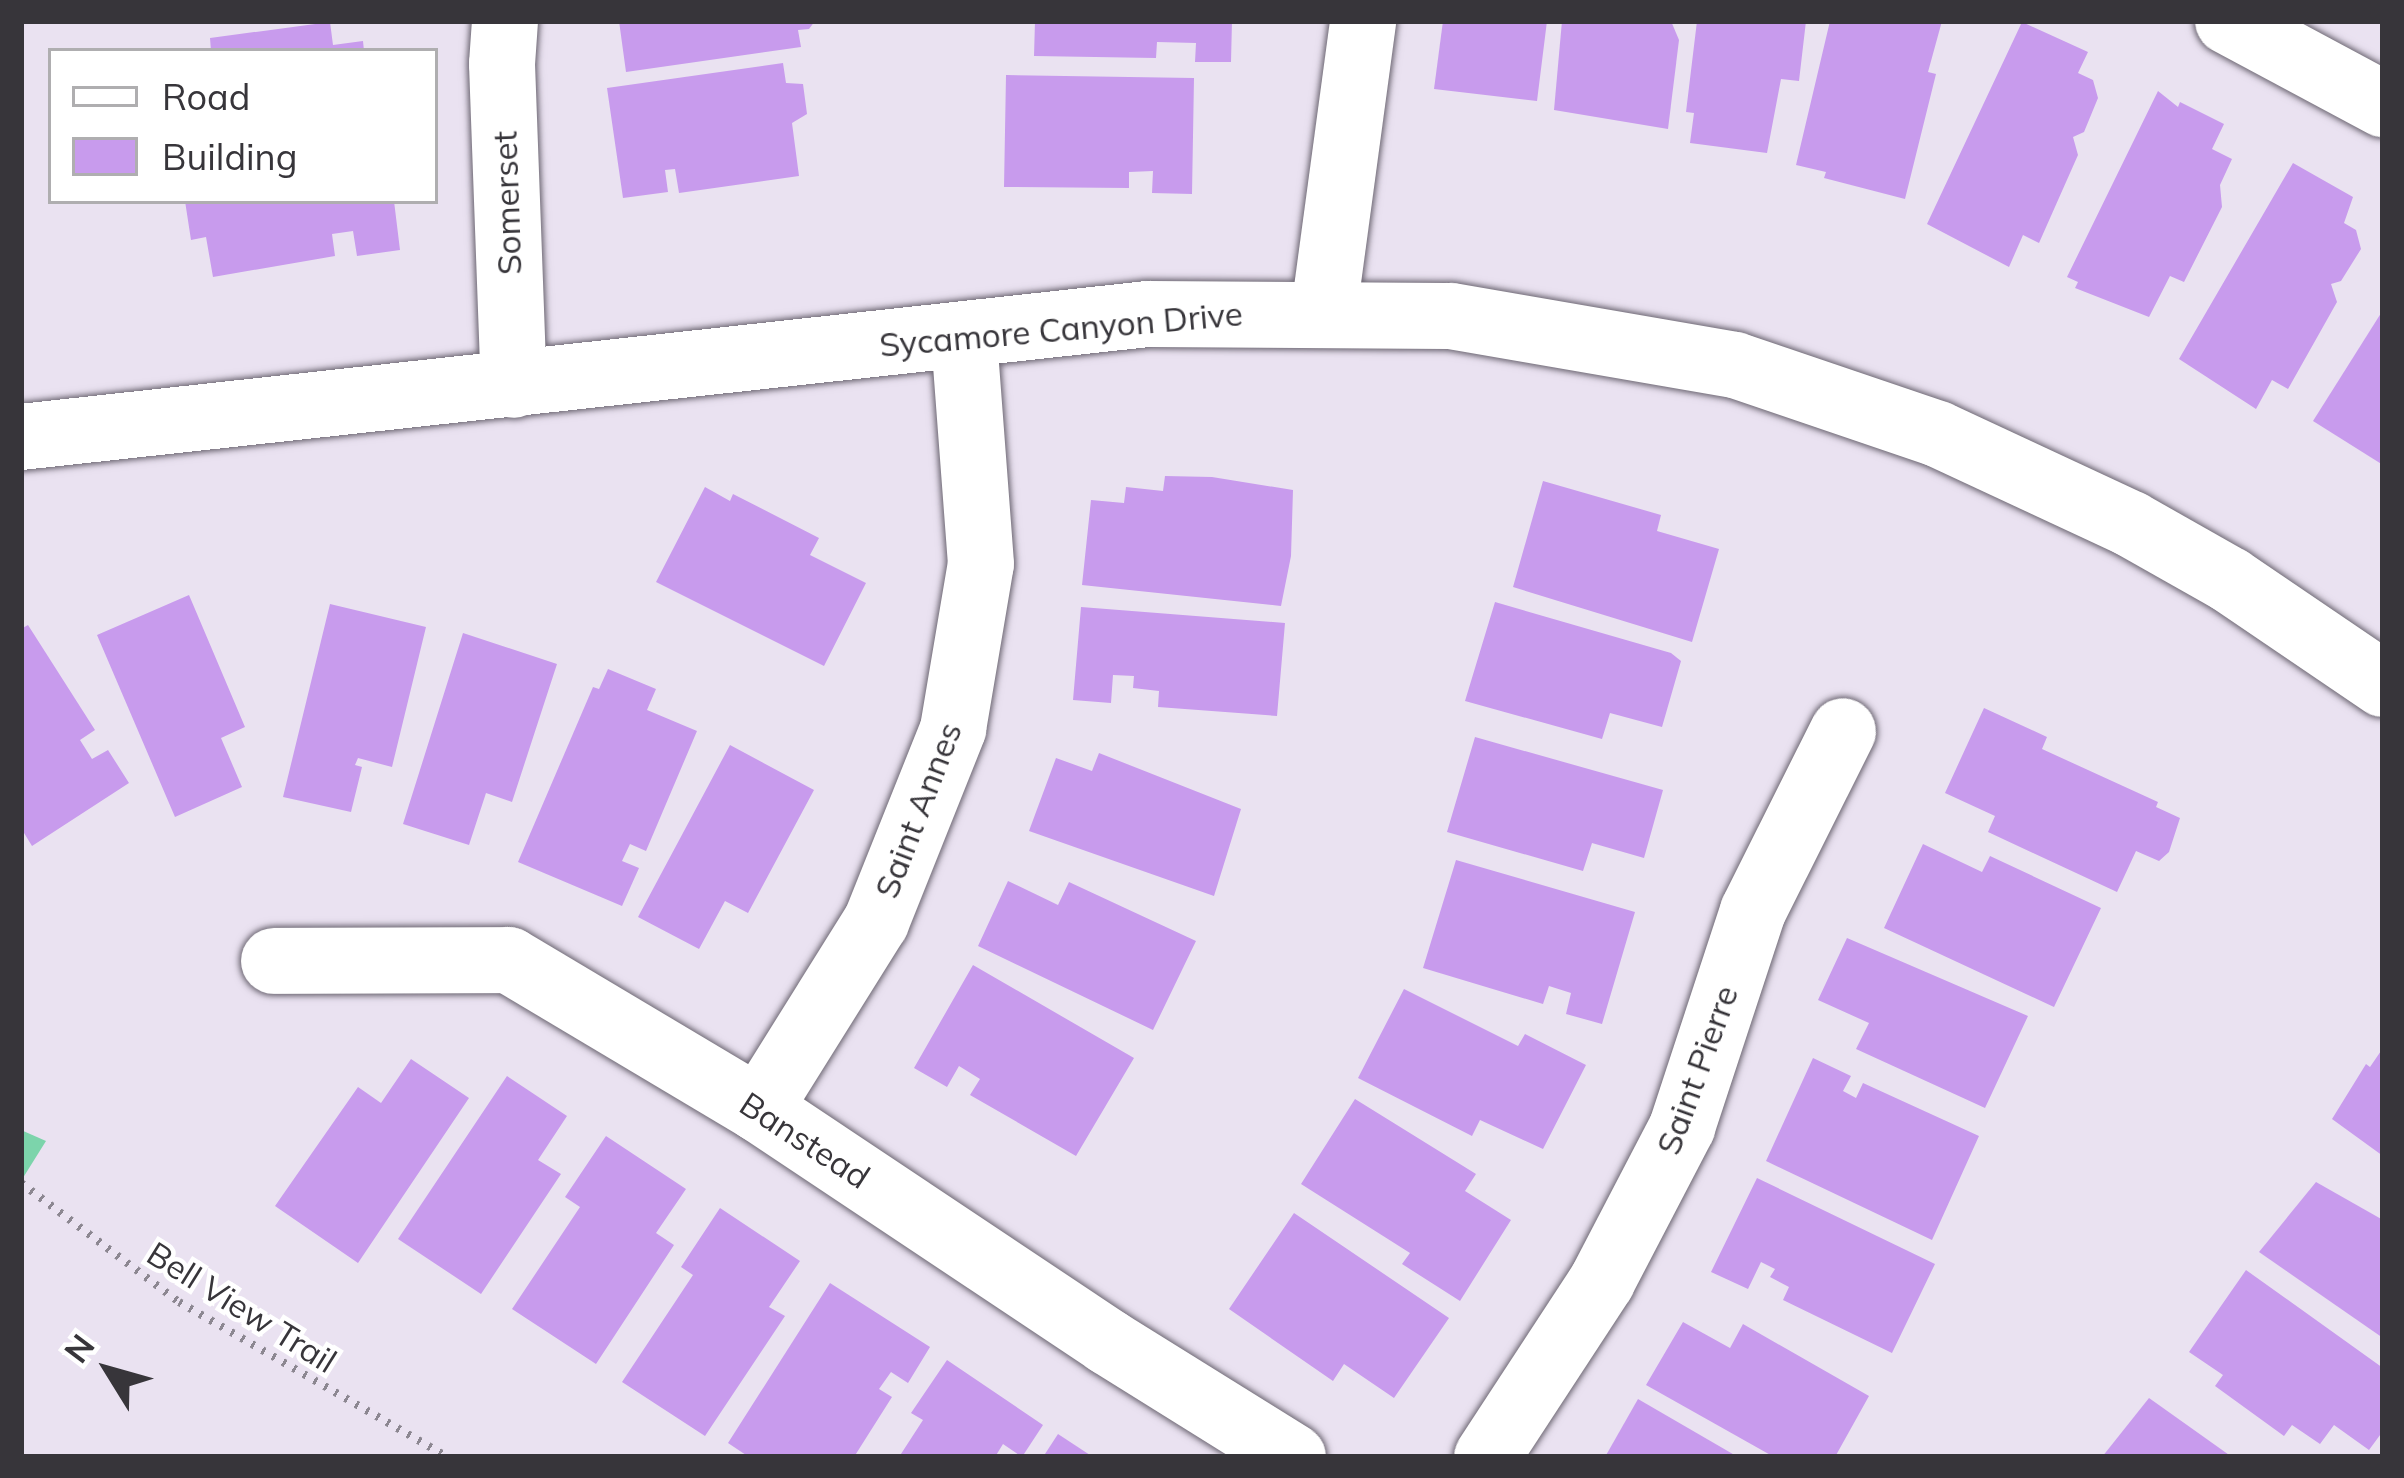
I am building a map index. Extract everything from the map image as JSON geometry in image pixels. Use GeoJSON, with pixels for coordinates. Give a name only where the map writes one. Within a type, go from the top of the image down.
{"type":"FeatureCollection","features":[{"type":"Feature","properties":{"kind":"street","name":"Somerset"},"geometry":{"type":"LineString","coordinates":[[506,21],[502,64],[514,385]]}},
{"type":"Feature","properties":{"kind":"street"},"geometry":{"type":"LineString","coordinates":[[1324,311],[1363,21]]}},
{"type":"Feature","properties":{"kind":"street"},"geometry":{"type":"LineString","coordinates":[[2228,21],[2383,104]]}},
{"type":"Feature","properties":{"kind":"street","name":"Sycamore Canyon Drive"},"geometry":{"type":"LineString","coordinates":[[21,437],[1147,314],[1324,311],[1451,316],[1736,365],[1938,434],[2131,524],[2230,580],[2383,684]]}},
{"type":"Feature","properties":{"kind":"street","name":"Saint Annes"},"geometry":{"type":"LineString","coordinates":[[759,1109],[876,922],[953,729],[981,564],[964,336]]}},
{"type":"Feature","properties":{"kind":"street","name":"Saint Pierre"},"geometry":{"type":"LineString","coordinates":[[1487,1457],[1602,1281],[1682,1127],[1753,911],[1843,731]]}},
{"type":"Feature","properties":{"kind":"street","name":"Banstead"},"geometry":{"type":"LineString","coordinates":[[274,961],[509,960],[759,1109],[1108,1342],[1293,1457]]}},
{"type":"Feature","properties":{"kind":"path","name":"Bell View Trail"},"geometry":{"type":"LineString","coordinates":[[21,1183],[179,1302],[447,1457]]}},
{"type":"Feature","properties":{"kind":"green space"},"geometry":{"type":"Polygon","coordinates":[[[21,1130],[46,1141],[21,1181],[21,1130]]]}},
{"type":"Feature","properties":{"kind":"building"},"geometry":{"type":"Polygon","coordinates":[[[619,21],[815,21],[809,29],[798,30],[801,47],[626,72],[619,21]]]}},
{"type":"Feature","properties":{"kind":"building"},"geometry":{"type":"Polygon","coordinates":[[[1035,21],[1232,21],[1231,62],[1195,62],[1196,43],[1157,42],[1156,58],[1034,56],[1035,21]]]}},
{"type":"Feature","properties":{"kind":"building"},"geometry":{"type":"Polygon","coordinates":[[[1443,21],[1547,21],[1537,101],[1434,89],[1443,21]]]}},
{"type":"Feature","properties":{"kind":"building"},"geometry":{"type":"Polygon","coordinates":[[[1562,21],[1671,21],[1679,40],[1668,129],[1554,110],[1562,21]]]}},
{"type":"Feature","properties":{"kind":"building"},"geometry":{"type":"Polygon","coordinates":[[[1697,21],[1806,21],[1799,81],[1781,79],[1767,153],[1690,143],[1694,113],[1686,112],[1697,21]]]}},
{"type":"Feature","properties":{"kind":"building"},"geometry":{"type":"Polygon","coordinates":[[[1830,21],[1942,21],[1928,72],[1936,74],[1905,199],[1824,178],[1826,172],[1796,165],[1830,21]]]}},
{"type":"Feature","properties":{"kind":"building"},"geometry":{"type":"Polygon","coordinates":[[[330,22],[333,45],[363,41],[364,48],[211,48],[210,38],[330,22]]]}},
{"type":"Feature","properties":{"kind":"building"},"geometry":{"type":"Polygon","coordinates":[[[2022,22],[2088,52],[2078,73],[2093,80],[2098,98],[2084,132],[2073,137],[2078,155],[2039,243],[2023,235],[2009,267],[1927,224],[2022,22]]]}},
{"type":"Feature","properties":{"kind":"building"},"geometry":{"type":"Polygon","coordinates":[[[783,63],[786,83],[803,84],[807,114],[792,123],[799,176],[679,193],[675,169],[665,170],[668,192],[623,198],[607,88],[783,63]]]}},
{"type":"Feature","properties":{"kind":"building"},"geometry":{"type":"Polygon","coordinates":[[[1006,75],[1194,78],[1192,194],[1152,193],[1153,171],[1129,172],[1129,188],[1004,187],[1006,75]]]}},
{"type":"Feature","properties":{"kind":"building"},"geometry":{"type":"Polygon","coordinates":[[[2158,91],[2178,107],[2180,102],[2224,124],[2212,149],[2232,159],[2220,185],[2222,207],[2184,282],[2170,276],[2149,317],[2075,288],[2078,282],[2067,277],[2158,91]]]}},
{"type":"Feature","properties":{"kind":"building"},"geometry":{"type":"Polygon","coordinates":[[[2293,163],[2353,197],[2344,223],[2356,230],[2361,249],[2341,281],[2331,284],[2337,302],[2288,389],[2272,380],[2256,409],[2179,359],[2293,163]]]}},
{"type":"Feature","properties":{"kind":"building"},"geometry":{"type":"Polygon","coordinates":[[[185,204],[394,204],[400,250],[357,256],[353,231],[332,234],[335,256],[213,277],[206,237],[191,240],[185,204]]]}},
{"type":"Feature","properties":{"kind":"building"},"geometry":{"type":"Polygon","coordinates":[[[2383,310],[2383,465],[2313,421],[2383,310]]]}},
{"type":"Feature","properties":{"kind":"building"},"geometry":{"type":"Polygon","coordinates":[[[1165,476],[1212,477],[1293,490],[1291,556],[1281,606],[1082,585],[1091,500],[1124,503],[1126,487],[1163,491],[1165,476]]]}},
{"type":"Feature","properties":{"kind":"building"},"geometry":{"type":"Polygon","coordinates":[[[1543,481],[1661,515],[1657,531],[1719,549],[1692,642],[1513,587],[1543,481]]]}},
{"type":"Feature","properties":{"kind":"building"},"geometry":{"type":"Polygon","coordinates":[[[705,487],[730,501],[733,494],[819,538],[810,555],[866,583],[824,666],[656,582],[705,487]]]}},
{"type":"Feature","properties":{"kind":"building"},"geometry":{"type":"Polygon","coordinates":[[[189,595],[245,727],[221,738],[242,787],[175,817],[97,635],[189,595]]]}},
{"type":"Feature","properties":{"kind":"building"},"geometry":{"type":"Polygon","coordinates":[[[1495,602],[1671,653],[1681,661],[1662,727],[1610,713],[1602,739],[1465,701],[1495,602]]]}},
{"type":"Feature","properties":{"kind":"building"},"geometry":{"type":"Polygon","coordinates":[[[330,604],[426,627],[392,767],[358,758],[355,765],[362,767],[351,812],[283,797],[330,604]]]}},
{"type":"Feature","properties":{"kind":"building"},"geometry":{"type":"Polygon","coordinates":[[[1081,607],[1285,623],[1277,716],[1158,707],[1159,691],[1133,688],[1134,676],[1113,675],[1111,703],[1073,700],[1081,607]]]}},
{"type":"Feature","properties":{"kind":"building"},"geometry":{"type":"Polygon","coordinates":[[[28,625],[95,730],[80,740],[92,759],[108,750],[129,783],[32,846],[21,828],[21,629],[28,625]]]}},
{"type":"Feature","properties":{"kind":"building"},"geometry":{"type":"Polygon","coordinates":[[[463,633],[557,664],[512,802],[486,793],[469,845],[403,824],[463,633]]]}},
{"type":"Feature","properties":{"kind":"building"},"geometry":{"type":"Polygon","coordinates":[[[608,669],[656,689],[647,710],[697,731],[646,851],[630,844],[622,861],[639,868],[622,906],[518,862],[593,687],[599,689],[608,669]]]}},
{"type":"Feature","properties":{"kind":"building"},"geometry":{"type":"Polygon","coordinates":[[[1984,708],[2047,737],[2042,749],[2158,802],[2156,807],[2180,818],[2169,852],[2159,861],[2136,851],[2117,892],[1988,832],[1995,816],[1945,793],[1984,708]]]}},
{"type":"Feature","properties":{"kind":"building"},"geometry":{"type":"Polygon","coordinates":[[[1475,737],[1663,790],[1644,858],[1592,843],[1583,871],[1447,832],[1475,737]]]}},
{"type":"Feature","properties":{"kind":"building"},"geometry":{"type":"Polygon","coordinates":[[[730,745],[814,790],[748,913],[725,901],[699,949],[638,917],[730,745]]]}},
{"type":"Feature","properties":{"kind":"building"},"geometry":{"type":"Polygon","coordinates":[[[1099,753],[1241,809],[1214,896],[1029,831],[1056,758],[1092,771],[1099,753]]]}},
{"type":"Feature","properties":{"kind":"building"},"geometry":{"type":"Polygon","coordinates":[[[1923,844],[1982,872],[1990,856],[2101,908],[2054,1007],[1884,928],[1923,844]]]}},
{"type":"Feature","properties":{"kind":"building"},"geometry":{"type":"Polygon","coordinates":[[[1456,860],[1635,912],[1602,1024],[1566,1014],[1571,993],[1549,986],[1543,1004],[1423,968],[1456,860]]]}},
{"type":"Feature","properties":{"kind":"building"},"geometry":{"type":"Polygon","coordinates":[[[1008,881],[1058,905],[1069,882],[1196,941],[1153,1030],[978,946],[1008,881]]]}},
{"type":"Feature","properties":{"kind":"building"},"geometry":{"type":"Polygon","coordinates":[[[1847,938],[2028,1016],[1985,1108],[1856,1049],[1869,1023],[1818,1000],[1847,938]]]}},
{"type":"Feature","properties":{"kind":"building"},"geometry":{"type":"Polygon","coordinates":[[[973,965],[1134,1058],[1076,1156],[970,1095],[980,1079],[959,1066],[947,1087],[914,1068],[973,965]]]}},
{"type":"Feature","properties":{"kind":"building"},"geometry":{"type":"Polygon","coordinates":[[[1404,989],[1518,1046],[1525,1034],[1586,1065],[1543,1149],[1480,1120],[1472,1136],[1358,1078],[1404,989]]]}},
{"type":"Feature","properties":{"kind":"building"},"geometry":{"type":"Polygon","coordinates":[[[2383,1048],[2383,1156],[2332,1119],[2366,1064],[2370,1067],[2383,1048]]]}},
{"type":"Feature","properties":{"kind":"building"},"geometry":{"type":"Polygon","coordinates":[[[1813,1058],[1851,1076],[1843,1091],[1856,1098],[1863,1083],[1979,1136],[1932,1240],[1766,1161],[1813,1058]]]}},
{"type":"Feature","properties":{"kind":"building"},"geometry":{"type":"Polygon","coordinates":[[[411,1059],[469,1098],[358,1263],[275,1206],[358,1087],[381,1103],[411,1059]]]}},
{"type":"Feature","properties":{"kind":"building"},"geometry":{"type":"Polygon","coordinates":[[[507,1076],[567,1116],[538,1160],[561,1174],[481,1294],[398,1239],[507,1076]]]}},
{"type":"Feature","properties":{"kind":"building"},"geometry":{"type":"Polygon","coordinates":[[[1355,1099],[1476,1174],[1465,1191],[1511,1220],[1460,1301],[1402,1264],[1410,1253],[1301,1184],[1355,1099]]]}},
{"type":"Feature","properties":{"kind":"building"},"geometry":{"type":"Polygon","coordinates":[[[606,1136],[686,1189],[656,1233],[674,1245],[596,1364],[512,1309],[580,1207],[565,1197],[606,1136]]]}},
{"type":"Feature","properties":{"kind":"building"},"geometry":{"type":"Polygon","coordinates":[[[1757,1178],[1935,1264],[1892,1353],[1783,1300],[1789,1287],[1770,1277],[1775,1269],[1761,1262],[1748,1289],[1711,1272],[1757,1178]]]}},
{"type":"Feature","properties":{"kind":"building"},"geometry":{"type":"Polygon","coordinates":[[[2316,1182],[2383,1220],[2383,1338],[2259,1252],[2316,1182]]]}},
{"type":"Feature","properties":{"kind":"building"},"geometry":{"type":"Polygon","coordinates":[[[720,1208],[800,1261],[769,1307],[785,1316],[705,1436],[622,1382],[693,1275],[681,1267],[720,1208]]]}},
{"type":"Feature","properties":{"kind":"building"},"geometry":{"type":"Polygon","coordinates":[[[1294,1213],[1449,1318],[1394,1398],[1344,1364],[1333,1381],[1229,1309],[1294,1213]]]}},
{"type":"Feature","properties":{"kind":"building"},"geometry":{"type":"Polygon","coordinates":[[[2246,1270],[2383,1368],[2383,1431],[2369,1450],[2334,1425],[2320,1444],[2292,1425],[2284,1436],[2215,1386],[2223,1375],[2189,1352],[2246,1270]]]}},
{"type":"Feature","properties":{"kind":"building"},"geometry":{"type":"Polygon","coordinates":[[[830,1283],[930,1347],[908,1383],[891,1372],[879,1389],[892,1397],[854,1457],[749,1457],[728,1443],[830,1283]]]}},
{"type":"Feature","properties":{"kind":"building"},"geometry":{"type":"Polygon","coordinates":[[[1683,1322],[1730,1348],[1743,1324],[1869,1396],[1835,1457],[1774,1457],[1646,1385],[1683,1322]]]}},
{"type":"Feature","properties":{"kind":"building"},"geometry":{"type":"Polygon","coordinates":[[[947,1360],[1043,1425],[1022,1457],[1003,1444],[995,1457],[899,1457],[923,1420],[911,1413],[947,1360]]]}},
{"type":"Feature","properties":{"kind":"building"},"geometry":{"type":"Polygon","coordinates":[[[2149,1398],[2232,1457],[2102,1457],[2149,1398]]]}},
{"type":"Feature","properties":{"kind":"building"},"geometry":{"type":"Polygon","coordinates":[[[1638,1399],[1738,1457],[1605,1457],[1638,1399]]]}},
{"type":"Feature","properties":{"kind":"building"},"geometry":{"type":"Polygon","coordinates":[[[1058,1434],[1093,1457],[1043,1457],[1058,1434]]]}}]}
